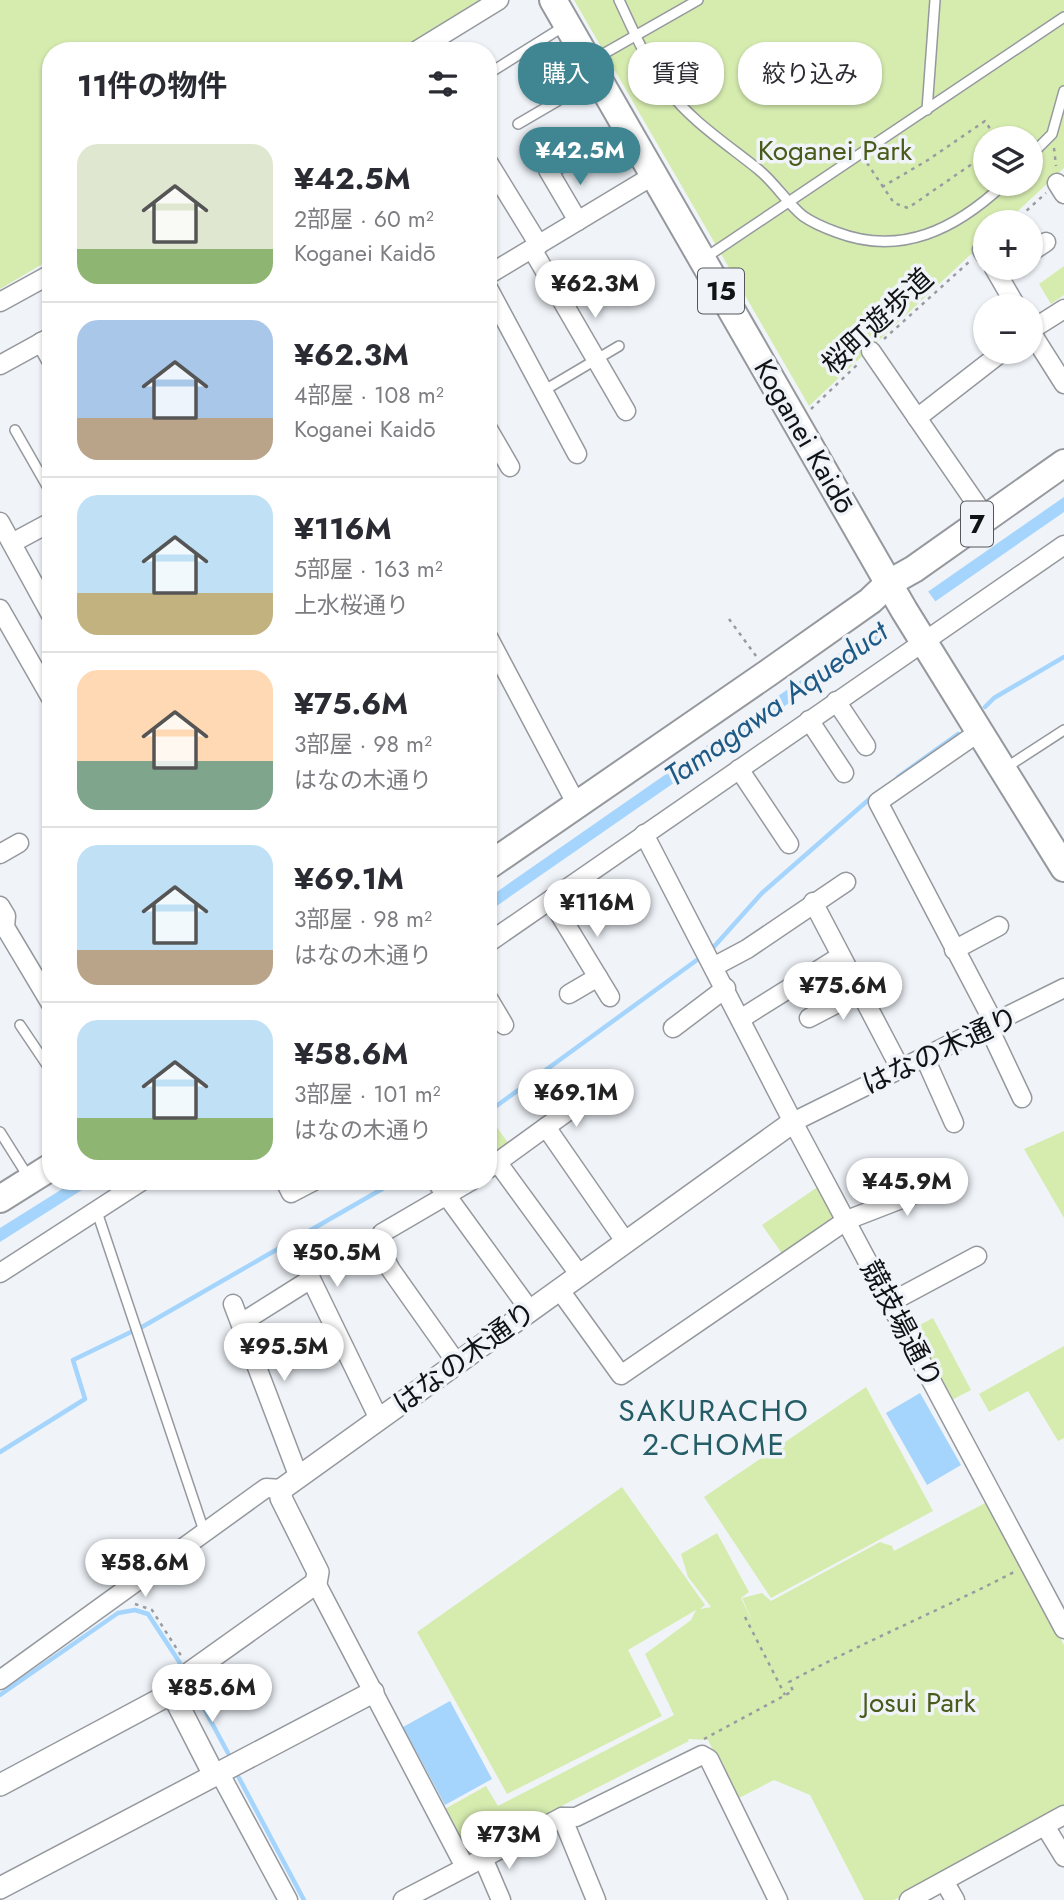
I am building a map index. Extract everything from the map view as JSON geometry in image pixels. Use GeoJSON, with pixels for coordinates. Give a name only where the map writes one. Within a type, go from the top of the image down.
{"type":"FeatureCollection","features":[{"type":"Feature","properties":{"kind":"main road","name":"Koganei Kaidō"},"geometry":{"type":"LineString","coordinates":[[553,0],[578,42]]}},
{"type":"Feature","properties":{"kind":"main road","name":"Koganei Kaidō"},"geometry":{"type":"LineString","coordinates":[[614,104],[904,610],[1064,868]]}},
{"type":"Feature","properties":{"kind":"main road","name":"7"},"geometry":{"type":"LineString","coordinates":[[497,860],[768,673],[870,601],[889,583],[914,569],[1064,463]]}},
{"type":"Feature","properties":{"kind":"main road"},"geometry":{"type":"LineString","coordinates":[[0,1199],[40,1173]]}},
{"type":"Feature","properties":{"kind":"street"},"geometry":{"type":"LineString","coordinates":[[431,42],[499,0]]}},
{"type":"Feature","properties":{"kind":"street"},"geometry":{"type":"LineString","coordinates":[[578,221],[548,170],[581,152]]}},
{"type":"Feature","properties":{"kind":"street"},"geometry":{"type":"LineString","coordinates":[[497,270],[654,175]]}},
{"type":"Feature","properties":{"kind":"street"},"geometry":{"type":"LineString","coordinates":[[497,178],[626,411]]}},
{"type":"Feature","properties":{"kind":"street"},"geometry":{"type":"LineString","coordinates":[[0,302],[42,279]]}},
{"type":"Feature","properties":{"kind":"street"},"geometry":{"type":"LineString","coordinates":[[497,305],[577,454]]}},
{"type":"Feature","properties":{"kind":"street"},"geometry":{"type":"LineString","coordinates":[[1043,323],[1064,309]]}},
{"type":"Feature","properties":{"kind":"street"},"geometry":{"type":"LineString","coordinates":[[0,365],[42,341]]}},
{"type":"Feature","properties":{"kind":"street"},"geometry":{"type":"LineString","coordinates":[[1043,350],[1064,384]]}},
{"type":"Feature","properties":{"kind":"street"},"geometry":{"type":"LineString","coordinates":[[871,351],[986,518]]}},
{"type":"Feature","properties":{"kind":"street"},"geometry":{"type":"LineString","coordinates":[[917,418],[987,364]]}},
{"type":"Feature","properties":{"kind":"street"},"geometry":{"type":"LineString","coordinates":[[497,445],[510,467]]}},
{"type":"Feature","properties":{"kind":"street"},"geometry":{"type":"LineString","coordinates":[[0,522],[42,584]]}},
{"type":"Feature","properties":{"kind":"street"},"geometry":{"type":"LineString","coordinates":[[12,542],[42,527]]}},
{"type":"Feature","properties":{"kind":"street"},"geometry":{"type":"LineString","coordinates":[[497,937],[1064,545]]}},
{"type":"Feature","properties":{"kind":"street"},"geometry":{"type":"LineString","coordinates":[[0,609],[42,682]]}},
{"type":"Feature","properties":{"kind":"street"},"geometry":{"type":"LineString","coordinates":[[497,654],[577,805]]}},
{"type":"Feature","properties":{"kind":"street"},"geometry":{"type":"LineString","coordinates":[[836,701],[866,746]]}},
{"type":"Feature","properties":{"kind":"street"},"geometry":{"type":"LineString","coordinates":[[809,720],[844,773]]}},
{"type":"Feature","properties":{"kind":"street"},"geometry":{"type":"LineString","coordinates":[[979,732],[878,802],[991,1025],[1022,1098]]}},
{"type":"Feature","properties":{"kind":"street"},"geometry":{"type":"LineString","coordinates":[[738,768],[789,844]]}},
{"type":"Feature","properties":{"kind":"street","name":"競技場通り"},"geometry":{"type":"LineString","coordinates":[[644,834],[711,958],[793,1122],[848,1220],[1028,1565],[1063,1625]]}},
{"type":"Feature","properties":{"kind":"street"},"geometry":{"type":"LineString","coordinates":[[0,854],[19,843]]}},
{"type":"Feature","properties":{"kind":"street"},"geometry":{"type":"LineString","coordinates":[[711,958],[747,949],[846,881]]}},
{"type":"Feature","properties":{"kind":"street"},"geometry":{"type":"LineString","coordinates":[[551,900],[610,997]]}},
{"type":"Feature","properties":{"kind":"street"},"geometry":{"type":"LineString","coordinates":[[813,902],[900,1068]]}},
{"type":"Feature","properties":{"kind":"street"},"geometry":{"type":"LineString","coordinates":[[0,906],[6,916],[5,927],[42,989]]}},
{"type":"Feature","properties":{"kind":"street"},"geometry":{"type":"LineString","coordinates":[[954,950],[999,926]]}},
{"type":"Feature","properties":{"kind":"street"},"geometry":{"type":"LineString","coordinates":[[742,1018],[841,956]]}},
{"type":"Feature","properties":{"kind":"street"},"geometry":{"type":"LineString","coordinates":[[569,994],[598,977]]}},
{"type":"Feature","properties":{"kind":"street"},"geometry":{"type":"LineString","coordinates":[[673,1027],[726,988]]}},
{"type":"Feature","properties":{"kind":"street","name":"はなの木通り"},"geometry":{"type":"LineString","coordinates":[[290,1482],[793,1122],[1064,988]]}},
{"type":"Feature","properties":{"kind":"street"},"geometry":{"type":"LineString","coordinates":[[808,1018],[859,992]]}},
{"type":"Feature","properties":{"kind":"street"},"geometry":{"type":"LineString","coordinates":[[497,1014],[504,1026]]}},
{"type":"Feature","properties":{"kind":"street"},"geometry":{"type":"LineString","coordinates":[[924,1056],[954,1123]]}},
{"type":"Feature","properties":{"kind":"street"},"geometry":{"type":"LineString","coordinates":[[497,1163],[582,1101]]}},
{"type":"Feature","properties":{"kind":"street"},"geometry":{"type":"LineString","coordinates":[[546,1128],[625,1241]]}},
{"type":"Feature","properties":{"kind":"street"},"geometry":{"type":"LineString","coordinates":[[497,1171],[579,1274]]}},
{"type":"Feature","properties":{"kind":"street"},"geometry":{"type":"LineString","coordinates":[[559,1289],[621,1375],[848,1220],[953,1179]]}},
{"type":"Feature","properties":{"kind":"street"},"geometry":{"type":"LineString","coordinates":[[0,1273],[129,1190]]}},
{"type":"Feature","properties":{"kind":"street"},"geometry":{"type":"LineString","coordinates":[[442,1190],[529,1309]]}},
{"type":"Feature","properties":{"kind":"street"},"geometry":{"type":"LineString","coordinates":[[456,1362],[391,1270],[378,1246],[382,1233],[458,1190]]}},
{"type":"Feature","properties":{"kind":"street"},"geometry":{"type":"LineString","coordinates":[[891,1303],[977,1256]]}},
{"type":"Feature","properties":{"kind":"street"},"geometry":{"type":"LineString","coordinates":[[240,1323],[311,1279],[379,1419]]}},
{"type":"Feature","properties":{"kind":"street"},"geometry":{"type":"LineString","coordinates":[[233,1304],[290,1482],[281,1498],[318,1572],[316,1583],[465,1867]]}},
{"type":"Feature","properties":{"kind":"street"},"geometry":{"type":"LineString","coordinates":[[0,1681],[266,1488],[290,1482]]}},
{"type":"Feature","properties":{"kind":"street"},"geometry":{"type":"LineString","coordinates":[[0,1785],[172,1693],[191,1672],[316,1583]]}},
{"type":"Feature","properties":{"kind":"street"},"geometry":{"type":"LineString","coordinates":[[0,1888],[373,1692]]}},
{"type":"Feature","properties":{"kind":"street"},"geometry":{"type":"LineString","coordinates":[[172,1693],[283,1899]]}},
{"type":"Feature","properties":{"kind":"street"},"geometry":{"type":"LineString","coordinates":[[403,1900],[562,1817],[576,1816],[702,1755],[709,1759],[778,1900]]}},
{"type":"Feature","properties":{"kind":"street"},"geometry":{"type":"LineString","coordinates":[[909,1900],[1064,1815]]}},
{"type":"Feature","properties":{"kind":"street"},"geometry":{"type":"LineString","coordinates":[[562,1817],[596,1900]]}},
{"type":"Feature","properties":{"kind":"street"},"geometry":{"type":"LineString","coordinates":[[1045,1826],[1064,1857]]}},
{"type":"Feature","properties":{"kind":"street"},"geometry":{"type":"LineString","coordinates":[[482,1858],[501,1900]]}},
{"type":"Feature","properties":{"kind":"street"},"geometry":{"type":"LineString","coordinates":[[944,1881],[955,1900]]}},
{"type":"Feature","properties":{"kind":"lane"},"geometry":{"type":"LineString","coordinates":[[619,0],[667,89],[708,132],[757,168],[802,215],[868,243],[896,241],[943,229],[988,196]]}},
{"type":"Feature","properties":{"kind":"lane"},"geometry":{"type":"LineString","coordinates":[[614,53],[636,35],[698,0]]}},
{"type":"Feature","properties":{"kind":"lane"},"geometry":{"type":"LineString","coordinates":[[927,110],[935,0]]}},
{"type":"Feature","properties":{"kind":"lane"},"geometry":{"type":"LineString","coordinates":[[703,259],[1064,18]]}},
{"type":"Feature","properties":{"kind":"lane"},"geometry":{"type":"LineString","coordinates":[[497,68],[567,24]]}},
{"type":"Feature","properties":{"kind":"lane"},"geometry":{"type":"LineString","coordinates":[[1043,143],[1052,134],[1064,91]]}},
{"type":"Feature","properties":{"kind":"lane"},"geometry":{"type":"LineString","coordinates":[[518,124],[544,105]]}},
{"type":"Feature","properties":{"kind":"lane"},"geometry":{"type":"LineString","coordinates":[[543,391],[619,346]]}},
{"type":"Feature","properties":{"kind":"lane"},"geometry":{"type":"LineString","coordinates":[[15,430],[42,477]]}},
{"type":"Feature","properties":{"kind":"lane"},"geometry":{"type":"LineString","coordinates":[[1003,770],[1064,730]]}},
{"type":"Feature","properties":{"kind":"lane"},"geometry":{"type":"LineString","coordinates":[[20,1025],[42,1058]]}},
{"type":"Feature","properties":{"kind":"lane"},"geometry":{"type":"LineString","coordinates":[[0,1132],[40,1173]]}},
{"type":"Feature","properties":{"kind":"lane"},"geometry":{"type":"LineString","coordinates":[[97,1212],[204,1531]]}},
{"type":"Feature","properties":{"kind":"path"},"geometry":{"type":"LineString","coordinates":[[883,187],[973,129]]}},
{"type":"Feature","properties":{"kind":"path"},"geometry":{"type":"LineString","coordinates":[[1031,210],[1061,189],[1052,134]]}},
{"type":"Feature","properties":{"kind":"path"},"geometry":{"type":"LineString","coordinates":[[862,155],[894,203],[908,208],[973,163]]}},
{"type":"Feature","properties":{"kind":"path","name":"桜町遊歩道"},"geometry":{"type":"LineString","coordinates":[[797,423],[871,351],[973,263]]}},
{"type":"Feature","properties":{"kind":"path"},"geometry":{"type":"LineString","coordinates":[[729,619],[768,673]]}},
{"type":"Feature","properties":{"kind":"path"},"geometry":{"type":"LineString","coordinates":[[699,1742],[793,1691],[789,1682],[882,1634],[930,1616],[1028,1565]]}},
{"type":"Feature","properties":{"kind":"path"},"geometry":{"type":"LineString","coordinates":[[115,1598],[152,1610],[191,1672]]}},
{"type":"Feature","properties":{"kind":"path"},"geometry":{"type":"LineString","coordinates":[[745,1617],[785,1695]]}},
{"type":"Feature","properties":{"kind":"green space"},"geometry":{"type":"Polygon","coordinates":[[[0,0],[487,0],[417,42],[42,42],[42,264],[0,289],[0,0]]]}},
{"type":"Feature","properties":{"kind":"green space","name":"Koganei Park"},"geometry":{"type":"Polygon","coordinates":[[[574,0],[1064,0],[1064,168],[1043,188],[1043,126],[973,126],[973,196],[1034,196],[1019,210],[973,210],[973,252],[809,406],[635,105],[724,105],[724,42],[628,42],[628,93],[614,69],[614,42],[598,42],[574,0]]]}},
{"type":"Feature","properties":{"kind":"green space"},"geometry":{"type":"Polygon","coordinates":[[[1064,266],[1064,295],[1051,304],[1039,284],[1064,266]]]}},
{"type":"Feature","properties":{"kind":"green space"},"geometry":{"type":"Polygon","coordinates":[[[497,1127],[509,1144],[497,1153],[497,1127]]]}},
{"type":"Feature","properties":{"kind":"green space"},"geometry":{"type":"Polygon","coordinates":[[[1064,1131],[1064,1218],[1024,1149],[1064,1131]]]}},
{"type":"Feature","properties":{"kind":"green space"},"geometry":{"type":"Polygon","coordinates":[[[819,1186],[835,1213],[833,1221],[783,1255],[762,1225],[819,1186]]]}},
{"type":"Feature","properties":{"kind":"green space"},"geometry":{"type":"Polygon","coordinates":[[[933,1318],[971,1390],[952,1400],[914,1328],[933,1318]]]}},
{"type":"Feature","properties":{"kind":"green space"},"geometry":{"type":"Polygon","coordinates":[[[1064,1346],[1064,1438],[1058,1441],[1028,1391],[989,1412],[979,1394],[1064,1346]]]}},
{"type":"Feature","properties":{"kind":"green space"},"geometry":{"type":"Polygon","coordinates":[[[866,1387],[933,1511],[771,1598],[704,1497],[866,1387]]]}},
{"type":"Feature","properties":{"kind":"green space","name":"Josui Park"},"geometry":{"type":"Polygon","coordinates":[[[622,1487],[705,1605],[700,1609],[711,1607],[688,1577],[681,1554],[717,1533],[749,1592],[741,1598],[754,1625],[742,1598],[762,1593],[771,1601],[880,1542],[892,1546],[894,1551],[987,1502],[1064,1645],[1064,1806],[894,1900],[864,1900],[810,1795],[774,1780],[737,1799],[708,1740],[688,1739],[689,1741],[467,1854],[443,1810],[486,1786],[498,1806],[674,1715],[645,1654],[691,1620],[696,1610],[628,1650],[662,1716],[507,1794],[417,1632],[622,1487]]]}},
{"type":"Feature","properties":{"kind":"water","name":"Tamagawa Aqueduct"},"geometry":{"type":"Polygon","coordinates":[[[1064,497],[1064,512],[497,906],[497,892],[1064,497]]]}},
{"type":"Feature","properties":{"kind":"water"},"geometry":{"type":"Polygon","coordinates":[[[61,1190],[82,1190],[0,1242],[0,1228],[61,1190]]]}},
{"type":"Feature","properties":{"kind":"water"},"geometry":{"type":"Polygon","coordinates":[[[920,1393],[961,1465],[927,1485],[886,1413],[920,1393]]]}},
{"type":"Feature","properties":{"kind":"water"},"geometry":{"type":"Polygon","coordinates":[[[450,1701],[492,1779],[445,1805],[403,1727],[450,1701]]]}},
{"type":"Feature","properties":{"kind":"pier"},"geometry":{"type":"Polygon","coordinates":[[[927,590],[938,605],[889,639],[879,624],[927,590]]]}},
{"type":"Feature","properties":{"kind":"waterway"},"geometry":{"type":"LineString","coordinates":[[985,707],[994,698],[1064,657]]}},
{"type":"Feature","properties":{"kind":"waterway"},"geometry":{"type":"LineString","coordinates":[[898,777],[958,734]]}},
{"type":"Feature","properties":{"kind":"waterway"},"geometry":{"type":"LineString","coordinates":[[711,950],[762,893],[874,795]]}},
{"type":"Feature","properties":{"kind":"waterway"},"geometry":{"type":"LineString","coordinates":[[497,1106],[701,957]]}},
{"type":"Feature","properties":{"kind":"waterway"},"geometry":{"type":"LineString","coordinates":[[142,1327],[380,1190]]}},
{"type":"Feature","properties":{"kind":"waterway"},"geometry":{"type":"LineString","coordinates":[[0,1452],[85,1399],[73,1360],[131,1332]]}},
{"type":"Feature","properties":{"kind":"waterway"},"geometry":{"type":"LineString","coordinates":[[0,1695],[118,1613],[135,1610],[148,1614],[180,1663]]}},
{"type":"Feature","properties":{"kind":"waterway"},"geometry":{"type":"LineString","coordinates":[[193,1688],[228,1753]]}},
{"type":"Feature","properties":{"kind":"waterway"},"geometry":{"type":"LineString","coordinates":[[239,1778],[304,1900]]}},
{"type":"Feature","properties":{"kind":"district","name":"SAKURACHO 2-CHOME"},"geometry":{"type":"Point","coordinates":[714,1428]}}]}
